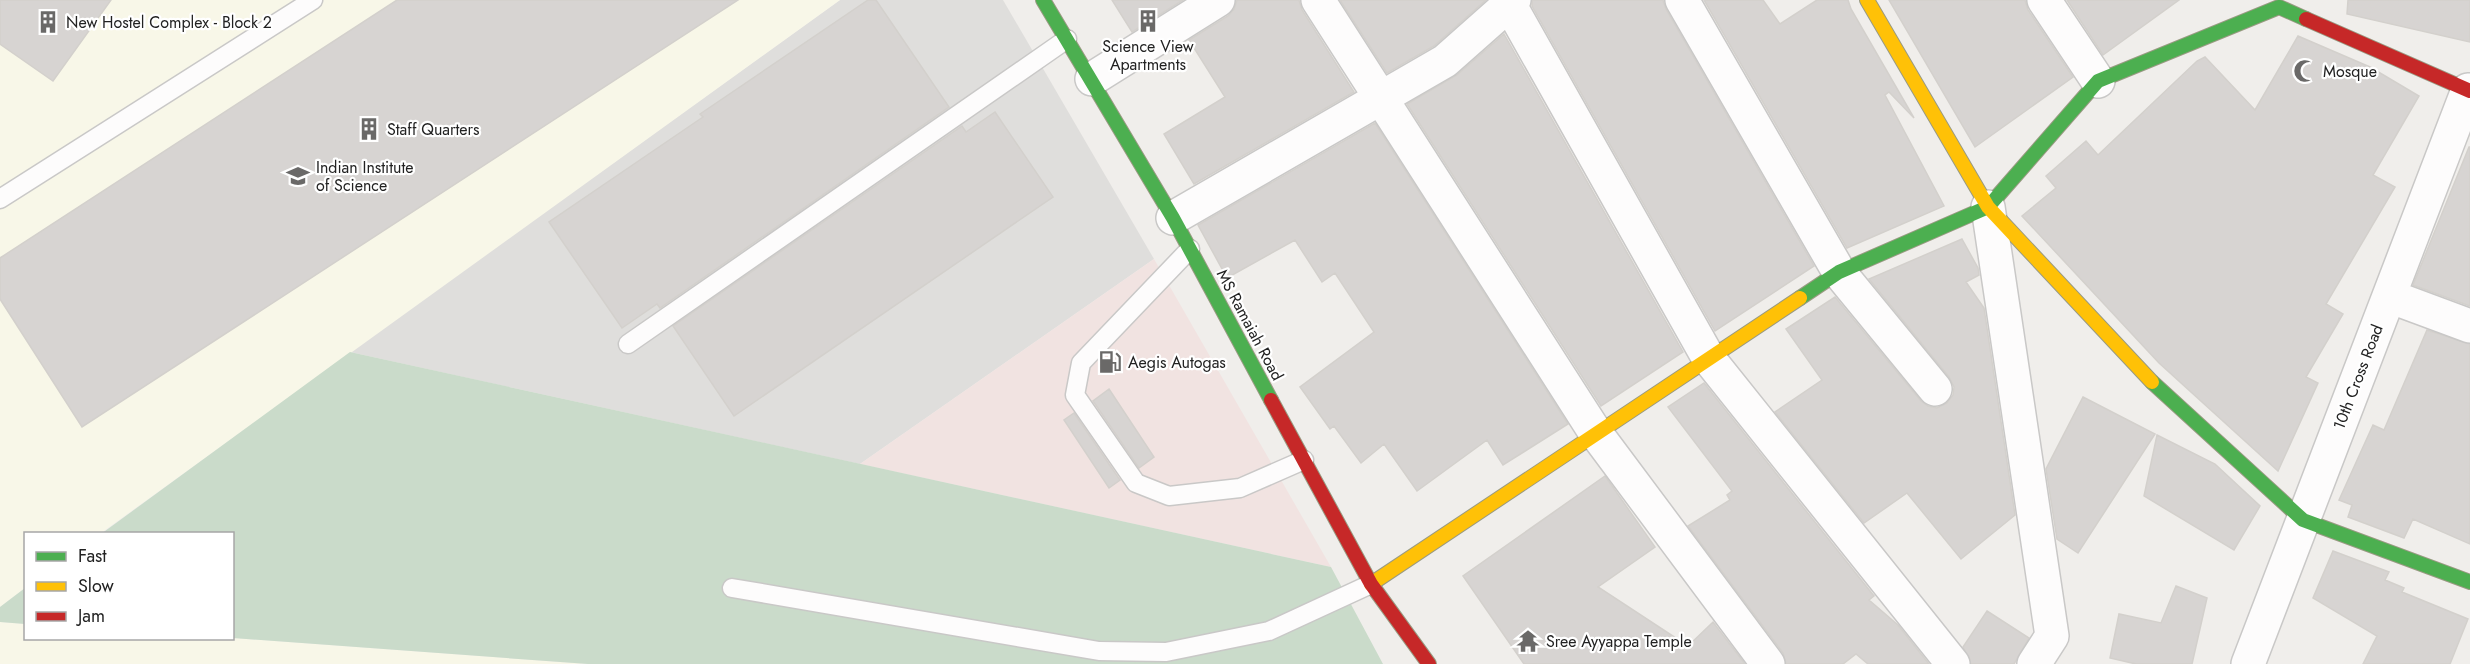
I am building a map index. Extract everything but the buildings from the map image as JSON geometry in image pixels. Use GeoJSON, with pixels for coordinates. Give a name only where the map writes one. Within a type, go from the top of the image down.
{"type":"FeatureCollection","features":[{"type":"Feature","properties":{"kind":"street","name":"MS Ramaiah Road"},"geometry":{"type":"LineString","coordinates":[[1043,0],[1173,218],[1371,584],[1429,664]]}},
{"type":"Feature","properties":{"kind":"street"},"geometry":{"type":"LineString","coordinates":[[1092,80],[1218,0]]}},
{"type":"Feature","properties":{"kind":"street"},"geometry":{"type":"LineString","coordinates":[[1318,0],[1383,98],[1595,432],[1768,664]]}},
{"type":"Feature","properties":{"kind":"street"},"geometry":{"type":"LineString","coordinates":[[1682,0],[1839,272],[1935,389]]}},
{"type":"Feature","properties":{"kind":"street"},"geometry":{"type":"LineString","coordinates":[[1867,0],[1988,207],[2146,376],[2303,520],[2470,582]]}},
{"type":"Feature","properties":{"kind":"street"},"geometry":{"type":"LineString","coordinates":[[2044,0],[2098,81]]}},
{"type":"Feature","properties":{"kind":"street"},"geometry":{"type":"LineString","coordinates":[[1173,218],[1445,61],[1510,1],[1709,359],[1953,664]]}},
{"type":"Feature","properties":{"kind":"street"},"geometry":{"type":"LineString","coordinates":[[1371,584],[1595,432],[1839,272],[1988,207],[2098,81],[2282,2],[2469,91]]}},
{"type":"Feature","properties":{"kind":"street","name":"10th Cross Road"},"geometry":{"type":"LineString","coordinates":[[2248,664],[2469,91]]}},
{"type":"Feature","properties":{"kind":"street"},"geometry":{"type":"LineString","coordinates":[[1988,207],[2052,636],[2034,664]]}},
{"type":"Feature","properties":{"kind":"street"},"geometry":{"type":"LineString","coordinates":[[2389,296],[2470,326]]}},
{"type":"Feature","properties":{"kind":"lane"},"geometry":{"type":"LineString","coordinates":[[4,190],[313,0]]}},
{"type":"Feature","properties":{"kind":"lane"},"geometry":{"type":"LineString","coordinates":[[628,344],[1067,39]]}},
{"type":"Feature","properties":{"kind":"lane"},"geometry":{"type":"LineString","coordinates":[[1190,249],[1081,363],[1075,394],[1136,483],[1169,496],[1240,488],[1304,460]]}},
{"type":"Feature","properties":{"kind":"lane"},"geometry":{"type":"LineString","coordinates":[[732,588],[1099,651],[1166,652],[1269,632],[1371,584]]}},
{"type":"Feature","properties":{"kind":"shaded area","name":"Indian Institute of Science"},"geometry":{"type":"Polygon","coordinates":[[[0,0],[840,0],[102,532],[24,532],[24,589],[0,607],[0,0]]]}},
{"type":"Feature","properties":{"kind":"shaded area"},"geometry":{"type":"Polygon","coordinates":[[[840,0],[1003,0],[1154,259],[860,464],[350,352],[840,0]]]}},
{"type":"Feature","properties":{"kind":"shaded area","name":"Aegis Autogas"},"geometry":{"type":"Polygon","coordinates":[[[1154,259],[1331,567],[860,464],[1154,259]]]}},
{"type":"Feature","properties":{"kind":"shaded area"},"geometry":{"type":"Polygon","coordinates":[[[0,622],[24,624],[24,640],[234,640],[234,638],[588,664],[0,664],[0,622]]]}},
{"type":"Feature","properties":{"kind":"green space"},"geometry":{"type":"Polygon","coordinates":[[[350,352],[1331,567],[1383,664],[588,664],[234,638],[234,532],[104,532],[350,352]]]}},
{"type":"Feature","properties":{"kind":"green space"},"geometry":{"type":"Polygon","coordinates":[[[24,589],[24,624],[0,622],[0,607],[24,589]]]}},
{"type":"Feature","properties":{"kind":"traffic: fast"},"geometry":{"type":"LineString","coordinates":[[1043,0],[1173,218],[1271,400]]}},
{"type":"Feature","properties":{"kind":"traffic: fast"},"geometry":{"type":"LineString","coordinates":[[1800,298],[1839,272],[1988,207],[2098,81],[2279,7],[2306,19]]}},
{"type":"Feature","properties":{"kind":"traffic: fast"},"geometry":{"type":"LineString","coordinates":[[2152,382],[2303,520],[2470,582]]}},
{"type":"Feature","properties":{"kind":"traffic: slow"},"geometry":{"type":"LineString","coordinates":[[1867,0],[1988,207],[2152,382]]}},
{"type":"Feature","properties":{"kind":"traffic: slow"},"geometry":{"type":"LineString","coordinates":[[1371,584],[1800,298]]}},
{"type":"Feature","properties":{"kind":"traffic: jam"},"geometry":{"type":"LineString","coordinates":[[2306,19],[2470,91]]}},
{"type":"Feature","properties":{"kind":"traffic: jam"},"geometry":{"type":"LineString","coordinates":[[1271,400],[1371,584],[1429,664]]}},
{"type":"Feature","properties":{"kind":"place","name":"Science View Apartments"},"geometry":{"type":"Point","coordinates":[1148,21]}},
{"type":"Feature","properties":{"kind":"place","name":"New Hostel Complex - Block 2"},"geometry":{"type":"Point","coordinates":[48,22]}},
{"type":"Feature","properties":{"kind":"place","name":"Mosque"},"geometry":{"type":"Point","coordinates":[2305,71]}},
{"type":"Feature","properties":{"kind":"place","name":"Staff Quarters"},"geometry":{"type":"Point","coordinates":[369,129]}},
{"type":"Feature","properties":{"kind":"place","name":"Indian Institute of Science"},"geometry":{"type":"Point","coordinates":[298,176]}},
{"type":"Feature","properties":{"kind":"place","name":"Aegis Autogas"},"geometry":{"type":"Point","coordinates":[1110,362]}},
{"type":"Feature","properties":{"kind":"place","name":"Sree Ayyappa Temple"},"geometry":{"type":"Point","coordinates":[1528,641]}}]}
